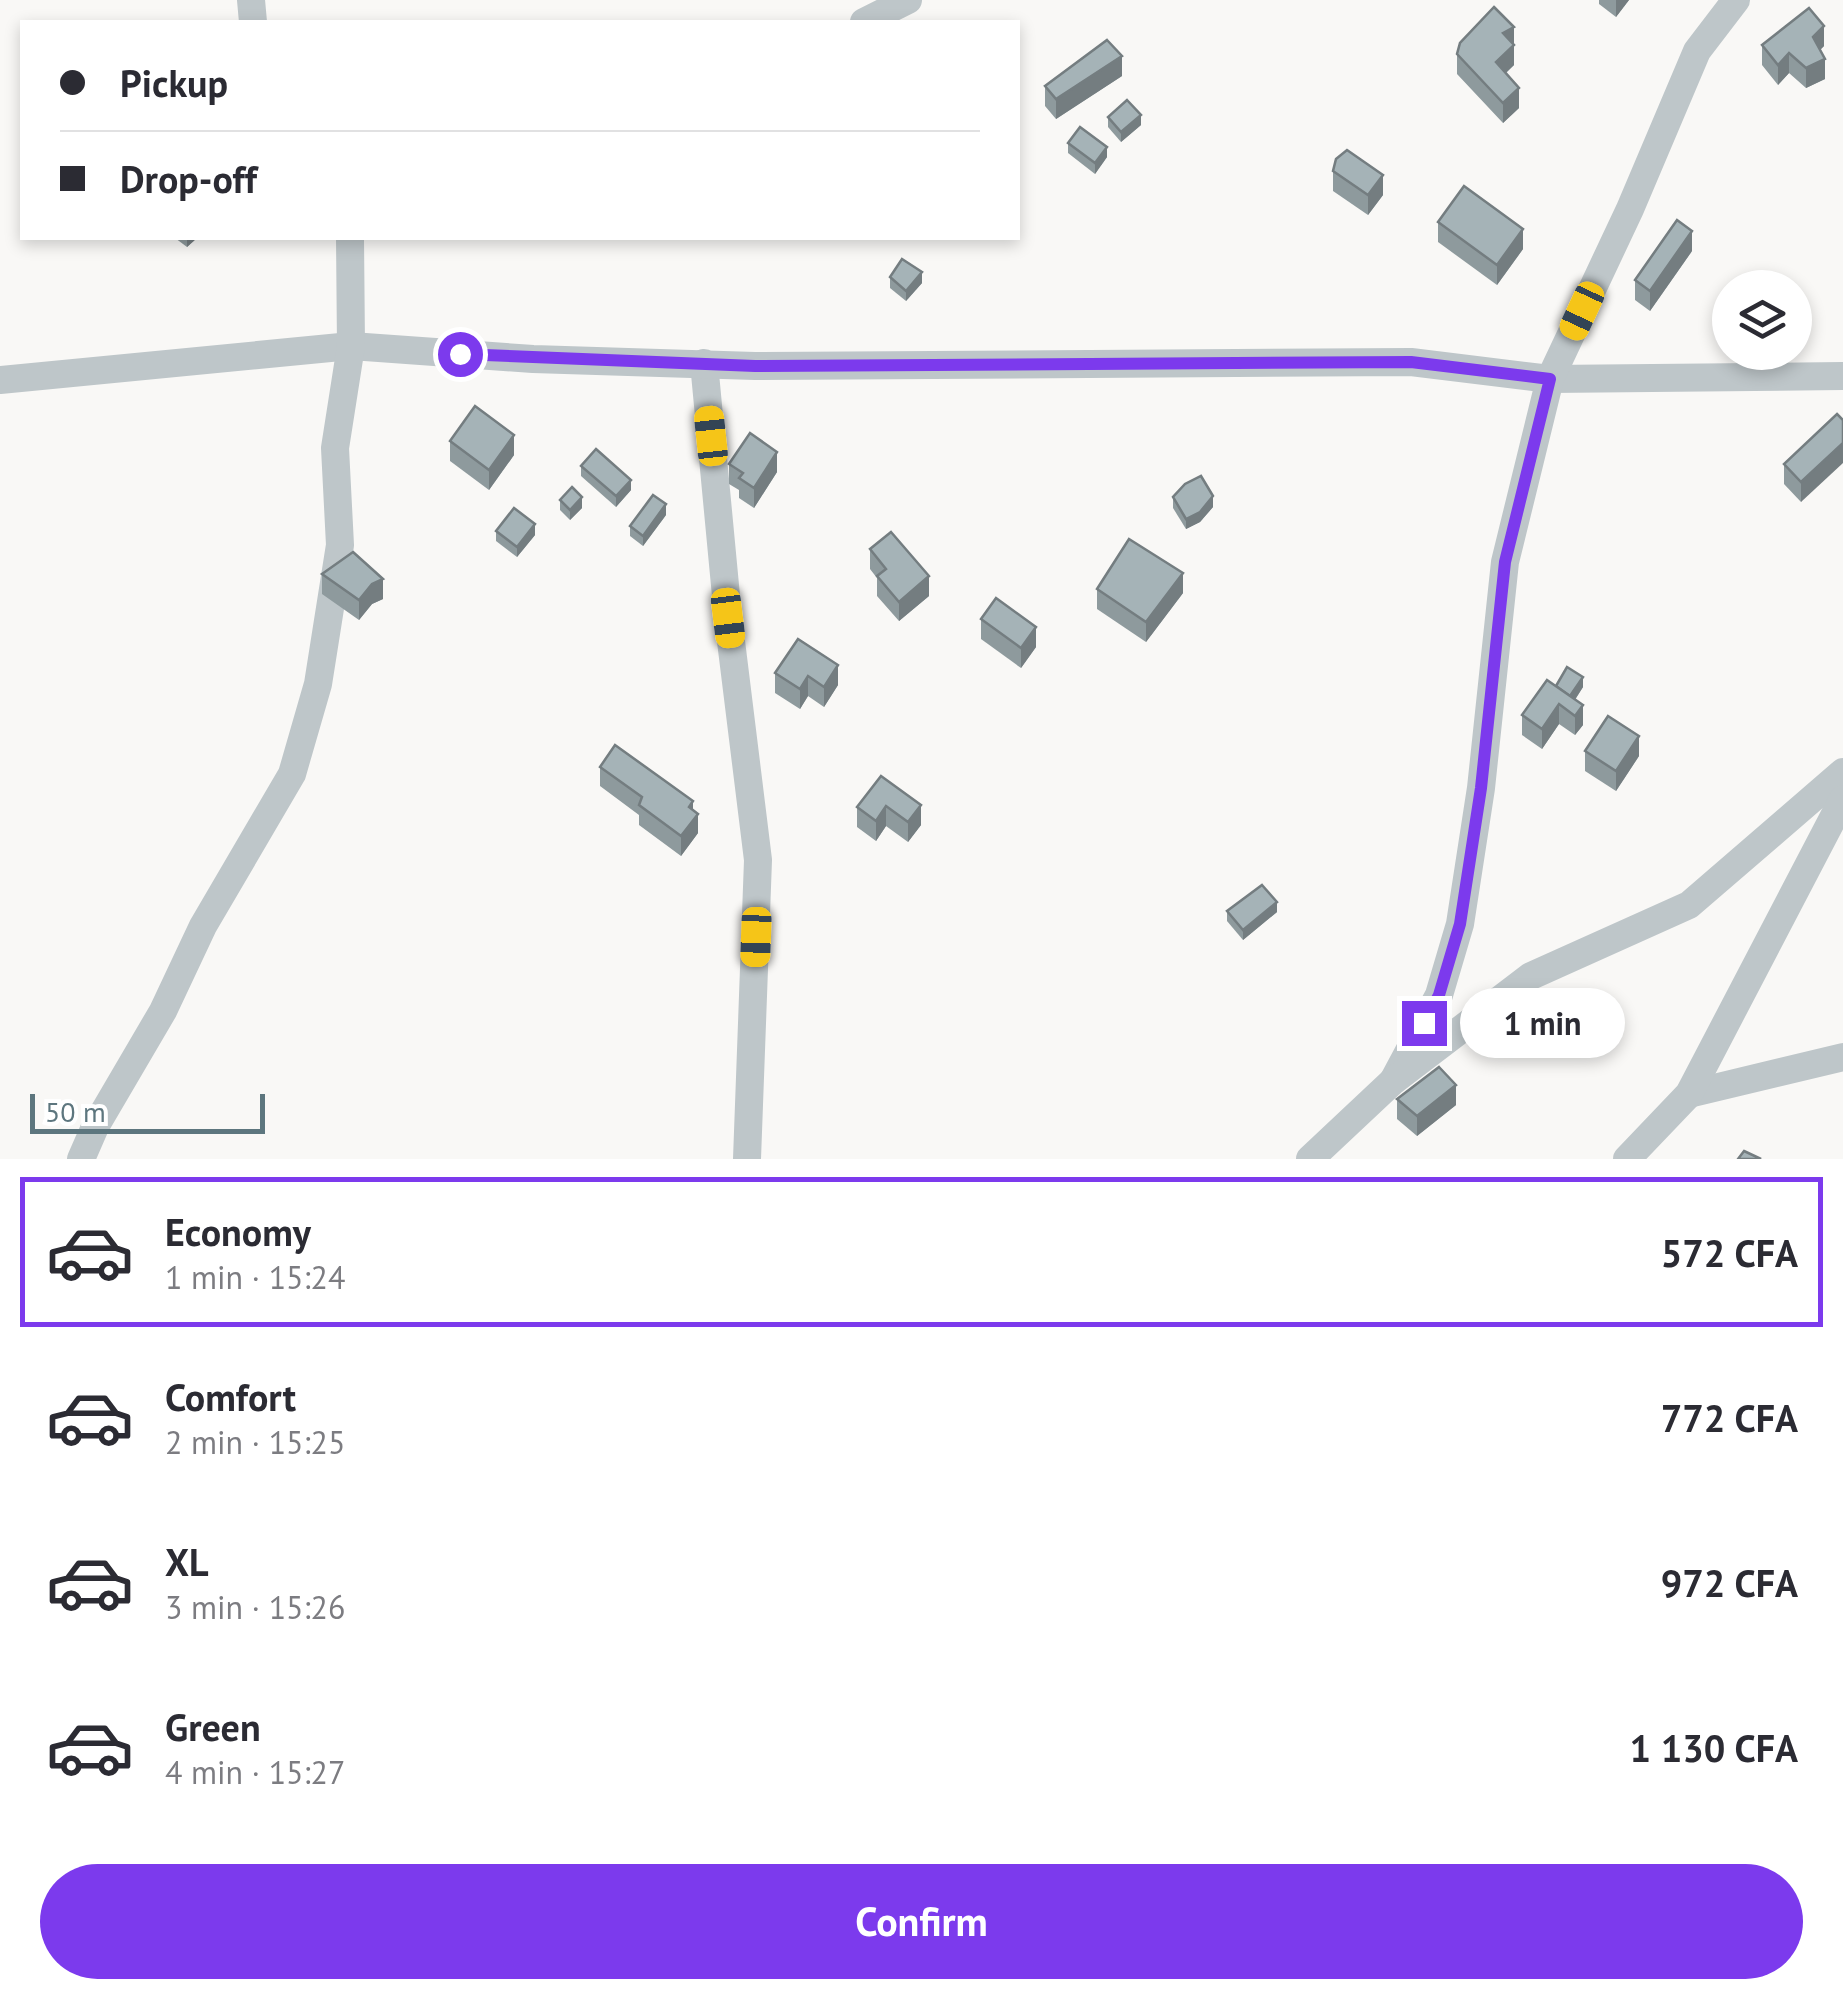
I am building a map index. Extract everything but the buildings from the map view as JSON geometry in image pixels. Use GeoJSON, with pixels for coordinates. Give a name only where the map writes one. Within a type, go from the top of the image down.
{"type":"FeatureCollection","features":[{"type":"Feature","properties":{"kind":"street"},"geometry":{"type":"LineString","coordinates":[[868,20],[908,0]]}},
{"type":"Feature","properties":{"kind":"street"},"geometry":{"type":"LineString","coordinates":[[1393,1080],[1439,995],[1460,924],[1481,788],[1505,562],[1550,379],[1630,209],[1697,51],[1736,0]]}},
{"type":"Feature","properties":{"kind":"street"},"geometry":{"type":"LineString","coordinates":[[81,1159],[163,1011],[203,926],[292,774],[318,684],[340,545],[335,448],[351,346],[350,240]]}},
{"type":"Feature","properties":{"kind":"street"},"geometry":{"type":"LineString","coordinates":[[0,380],[351,346],[533,360],[755,366],[1411,362],[1550,379],[1843,376]]}},
{"type":"Feature","properties":{"kind":"street"},"geometry":{"type":"LineString","coordinates":[[704,364],[728,618],[758,860],[747,1159]]}},
{"type":"Feature","properties":{"kind":"street"},"geometry":{"type":"LineString","coordinates":[[1310,1159],[1393,1080],[1531,976],[1690,905],[1843,772]]}},
{"type":"Feature","properties":{"kind":"street"},"geometry":{"type":"LineString","coordinates":[[1627,1159],[1689,1094],[1843,799]]}},
{"type":"Feature","properties":{"kind":"street"},"geometry":{"type":"LineString","coordinates":[[1689,1094],[1843,1057]]}},
{"type":"Feature","properties":{"kind":"route"},"geometry":{"type":"LineString","coordinates":[[460,354],[533,360],[755,366],[1411,362],[1550,379],[1505,562],[1481,788],[1460,924],[1439,995],[1424,1023]]}}]}
